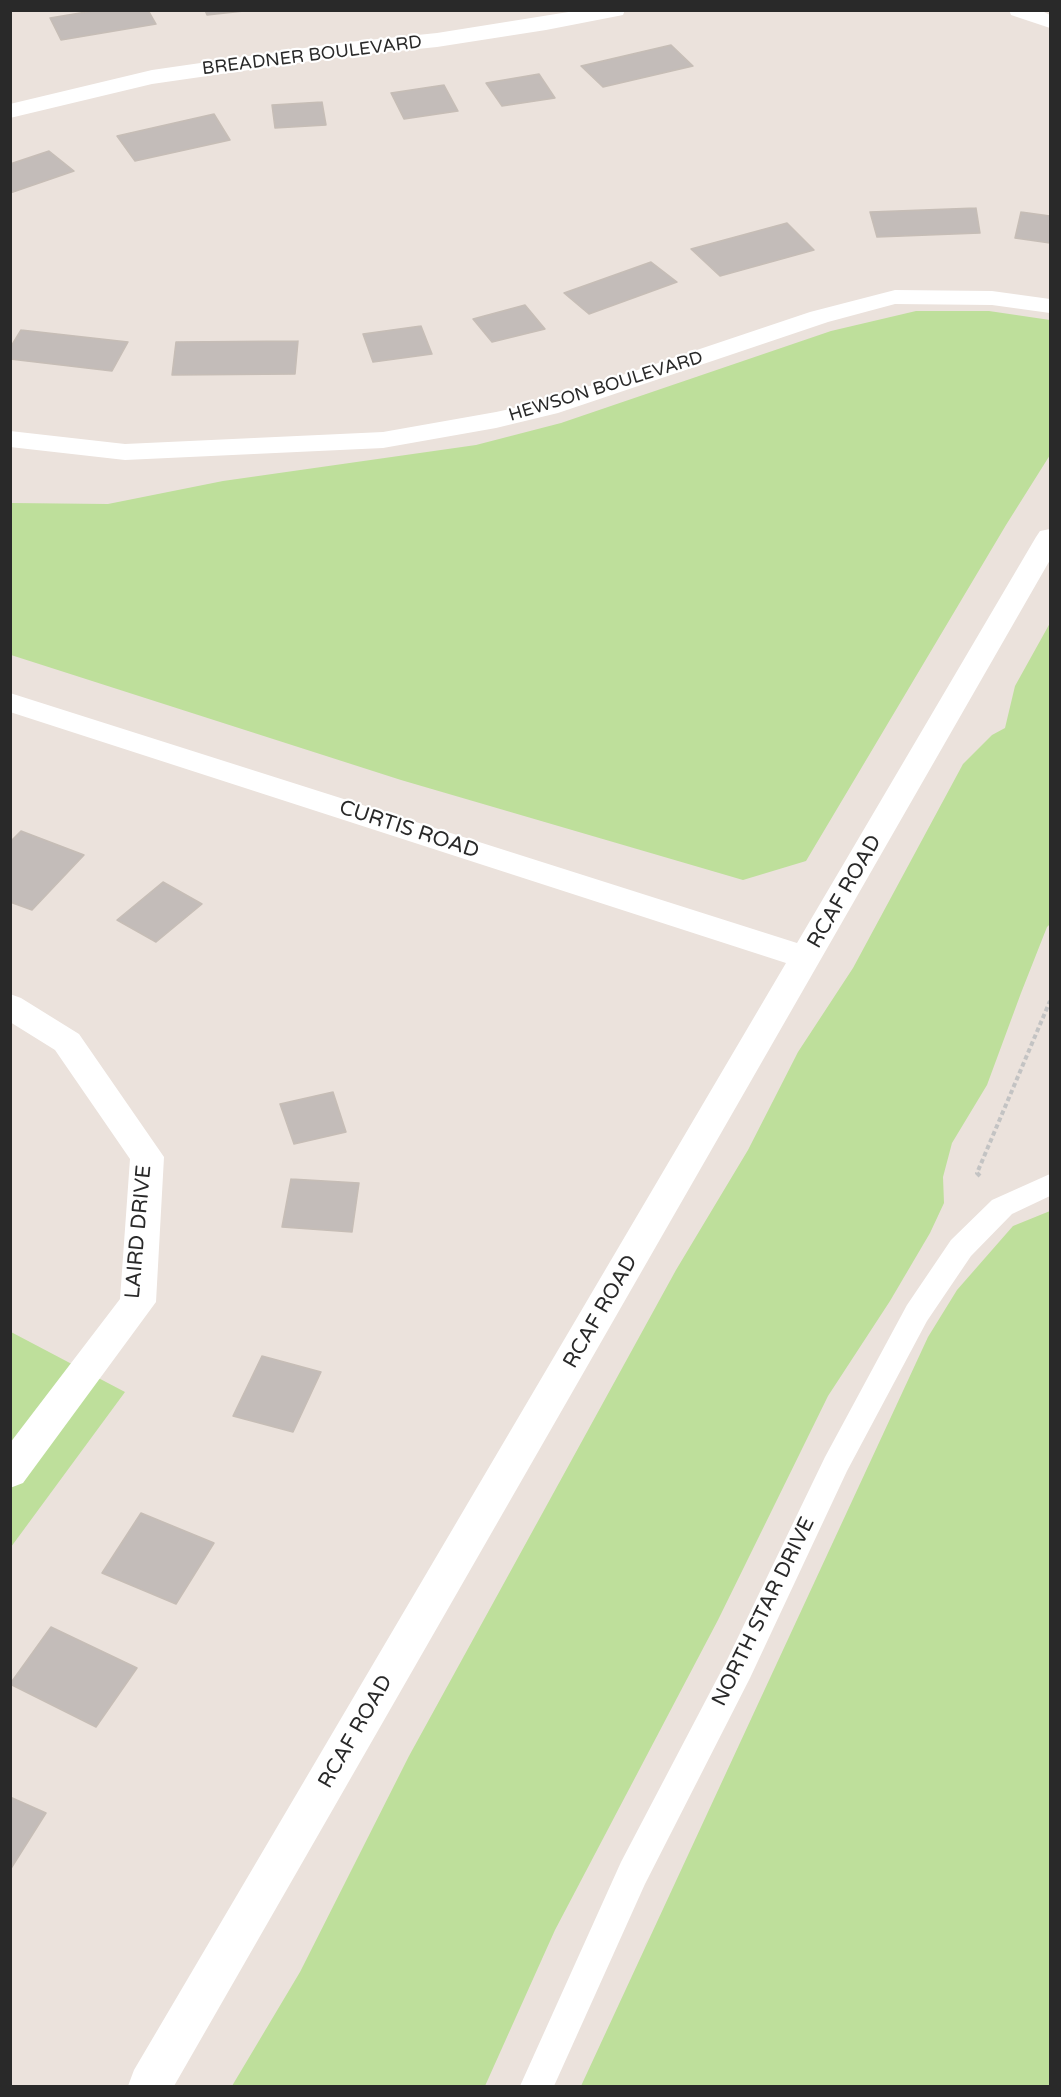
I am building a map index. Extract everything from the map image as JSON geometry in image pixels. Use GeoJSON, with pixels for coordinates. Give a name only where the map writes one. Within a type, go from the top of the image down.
{"type":"FeatureCollection","features":[{"type":"Feature","properties":{"kind":"street","name":"BREADNER BOULEVARD"},"geometry":{"type":"LineString","coordinates":[[10,111],[152,78],[339,50],[514,28],[615,10]]}},
{"type":"Feature","properties":{"kind":"street"},"geometry":{"type":"LineString","coordinates":[[1019,10],[1050,22]]}},
{"type":"Feature","properties":{"kind":"street","name":"HEWSON BOULEVARD"},"geometry":{"type":"LineString","coordinates":[[10,439],[125,452],[383,440],[549,408],[819,317],[896,297],[993,297],[1050,306]]}},
{"type":"Feature","properties":{"kind":"street","name":"RCAF ROAD"},"geometry":{"type":"LineString","coordinates":[[150,2086],[1050,537]]}},
{"type":"Feature","properties":{"kind":"street","name":"CURTIS ROAD"},"geometry":{"type":"LineString","coordinates":[[10,702],[807,958]]}},
{"type":"Feature","properties":{"kind":"street","name":"LAIRD DRIVE"},"geometry":{"type":"LineString","coordinates":[[10,1006],[67,1042],[147,1157],[138,1302],[10,1472]]}},
{"type":"Feature","properties":{"kind":"lane","name":"NORTH STAR DRIVE"},"geometry":{"type":"LineString","coordinates":[[537,2086],[633,1873],[738,1668],[840,1456],[917,1313],[962,1248],[1002,1207],[1050,1184]]}},
{"type":"Feature","properties":{"kind":"path"},"geometry":{"type":"LineString","coordinates":[[1002,1207],[977,1173],[1050,1001]]}},
{"type":"Feature","properties":{"kind":"green space"},"geometry":{"type":"Polygon","coordinates":[[[916,311],[989,311],[1050,320],[1050,455],[806,861],[743,880],[401,780],[11,655],[11,503],[108,504],[223,481],[476,445],[561,423],[831,331],[916,311]]]}},
{"type":"Feature","properties":{"kind":"green space"},"geometry":{"type":"Polygon","coordinates":[[[1050,623],[1050,924],[1021,993],[987,1085],[952,1143],[943,1177],[944,1203],[930,1233],[890,1301],[828,1396],[718,1620],[555,1930],[485,2086],[232,2086],[300,1972],[409,1756],[676,1270],[748,1150],[798,1052],[853,968],[963,764],[992,735],[1005,728],[1015,686],[1050,623]]]}},
{"type":"Feature","properties":{"kind":"green space"},"geometry":{"type":"Polygon","coordinates":[[[1050,1211],[1050,2086],[581,2086],[928,1337],[957,1290],[1013,1226],[1050,1211]]]}},
{"type":"Feature","properties":{"kind":"green space"},"geometry":{"type":"Polygon","coordinates":[[[11,1332],[125,1392],[11,1547],[11,1332]]]}},
{"type":"Feature","properties":{"kind":"building"},"geometry":{"type":"Polygon","coordinates":[[[98,10],[148,10],[156,24],[61,40],[50,18],[98,10]]]}},
{"type":"Feature","properties":{"kind":"building"},"geometry":{"type":"Polygon","coordinates":[[[205,10],[253,10],[207,15],[205,10]]]}},
{"type":"Feature","properties":{"kind":"building"},"geometry":{"type":"Polygon","coordinates":[[[671,45],[693,66],[603,87],[581,66],[671,45]]]}},
{"type":"Feature","properties":{"kind":"building"},"geometry":{"type":"Polygon","coordinates":[[[539,74],[555,98],[502,106],[486,83],[539,74]]]}},
{"type":"Feature","properties":{"kind":"building"},"geometry":{"type":"Polygon","coordinates":[[[444,85],[458,111],[404,119],[391,93],[444,85]]]}},
{"type":"Feature","properties":{"kind":"building"},"geometry":{"type":"Polygon","coordinates":[[[322,102],[326,125],[275,128],[272,105],[322,102]]]}},
{"type":"Feature","properties":{"kind":"building"},"geometry":{"type":"Polygon","coordinates":[[[214,114],[230,140],[135,161],[117,136],[214,114]]]}},
{"type":"Feature","properties":{"kind":"building"},"geometry":{"type":"Polygon","coordinates":[[[49,151],[74,171],[10,193],[10,164],[49,151]]]}},
{"type":"Feature","properties":{"kind":"building"},"geometry":{"type":"Polygon","coordinates":[[[976,208],[980,233],[877,237],[870,212],[976,208]]]}},
{"type":"Feature","properties":{"kind":"building"},"geometry":{"type":"Polygon","coordinates":[[[1021,212],[1050,216],[1050,243],[1015,238],[1021,212]]]}},
{"type":"Feature","properties":{"kind":"building"},"geometry":{"type":"Polygon","coordinates":[[[787,223],[814,250],[720,276],[691,249],[787,223]]]}},
{"type":"Feature","properties":{"kind":"building"},"geometry":{"type":"Polygon","coordinates":[[[651,262],[677,282],[589,314],[564,293],[651,262]]]}},
{"type":"Feature","properties":{"kind":"building"},"geometry":{"type":"Polygon","coordinates":[[[525,305],[545,329],[492,342],[473,319],[525,305]]]}},
{"type":"Feature","properties":{"kind":"building"},"geometry":{"type":"Polygon","coordinates":[[[421,326],[432,354],[373,362],[363,334],[421,326]]]}},
{"type":"Feature","properties":{"kind":"building"},"geometry":{"type":"Polygon","coordinates":[[[21,330],[128,342],[112,371],[10,359],[10,348],[21,330]]]}},
{"type":"Feature","properties":{"kind":"building"},"geometry":{"type":"Polygon","coordinates":[[[298,341],[295,374],[172,375],[176,342],[298,341]]]}},
{"type":"Feature","properties":{"kind":"building"},"geometry":{"type":"Polygon","coordinates":[[[21,831],[84,855],[32,910],[10,902],[10,842],[21,831]]]}},
{"type":"Feature","properties":{"kind":"building"},"geometry":{"type":"Polygon","coordinates":[[[163,882],[202,904],[156,942],[117,920],[163,882]]]}},
{"type":"Feature","properties":{"kind":"building"},"geometry":{"type":"Polygon","coordinates":[[[333,1092],[346,1132],[294,1144],[280,1104],[333,1092]]]}},
{"type":"Feature","properties":{"kind":"building"},"geometry":{"type":"Polygon","coordinates":[[[291,1179],[359,1183],[352,1232],[282,1227],[291,1179]]]}},
{"type":"Feature","properties":{"kind":"building"},"geometry":{"type":"Polygon","coordinates":[[[262,1356],[321,1372],[293,1432],[233,1416],[262,1356]]]}},
{"type":"Feature","properties":{"kind":"building"},"geometry":{"type":"Polygon","coordinates":[[[141,1513],[214,1543],[176,1604],[102,1573],[141,1513]]]}},
{"type":"Feature","properties":{"kind":"building"},"geometry":{"type":"Polygon","coordinates":[[[51,1627],[137,1668],[96,1727],[10,1684],[51,1627]]]}},
{"type":"Feature","properties":{"kind":"building"},"geometry":{"type":"Polygon","coordinates":[[[10,1797],[46,1813],[10,1870],[10,1797]]]}}]}
